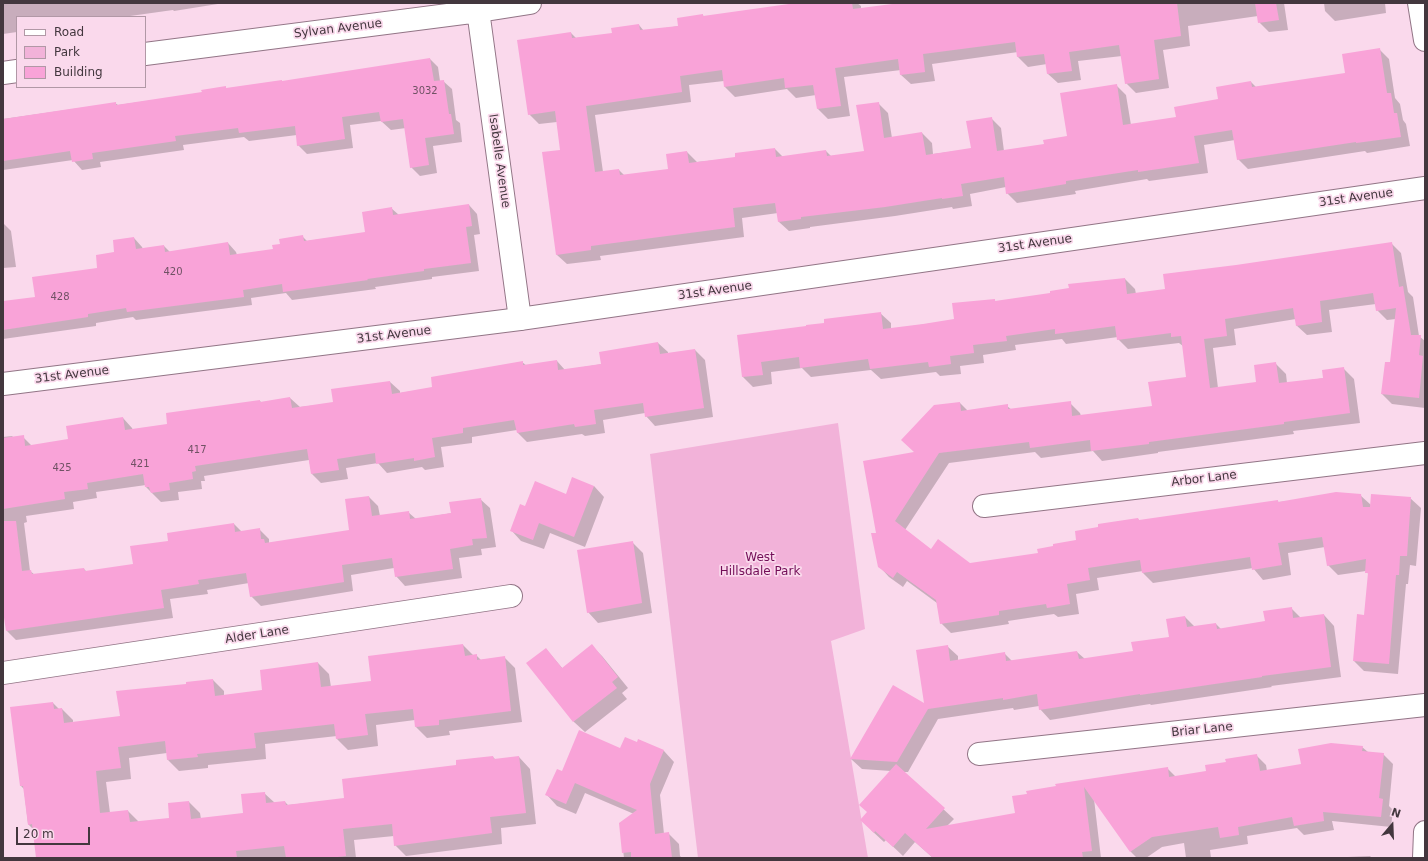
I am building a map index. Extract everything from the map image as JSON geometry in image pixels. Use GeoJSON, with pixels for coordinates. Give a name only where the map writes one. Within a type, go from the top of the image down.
{"type":"FeatureCollection","features":[{"type":"Feature","properties":{"kind":"street","name":"Sylvan Avenue"},"geometry":{"type":"LineString","coordinates":[[146,54],[478,7],[530,3]]}},
{"type":"Feature","properties":{"kind":"street"},"geometry":{"type":"LineString","coordinates":[[1419,3],[1425,40]]}},
{"type":"Feature","properties":{"kind":"street","name":"Isabelle Avenue"},"geometry":{"type":"LineString","coordinates":[[478,7],[520,319]]}},
{"type":"Feature","properties":{"kind":"street"},"geometry":{"type":"LineString","coordinates":[[3,73],[16,71]]}},
{"type":"Feature","properties":{"kind":"street","name":"31st Avenue"},"geometry":{"type":"LineString","coordinates":[[3,384],[520,319],[1425,188]]}},
{"type":"Feature","properties":{"kind":"street","name":"Arbor Lane"},"geometry":{"type":"LineString","coordinates":[[984,506],[1425,453]]}},
{"type":"Feature","properties":{"kind":"street","name":"Alder Lane"},"geometry":{"type":"LineString","coordinates":[[3,673],[511,596]]}},
{"type":"Feature","properties":{"kind":"street","name":"Briar Lane"},"geometry":{"type":"LineString","coordinates":[[979,754],[1425,705]]}},
{"type":"Feature","properties":{"kind":"street"},"geometry":{"type":"LineString","coordinates":[[1424,858],[1425,832]]}},
{"type":"Feature","properties":{"kind":"green space","name":"West Hillsdale Park"},"geometry":{"type":"Polygon","coordinates":[[[838,423],[865,629],[831,641],[868,858],[698,858],[650,454],[838,423]]]}},
{"type":"Feature","properties":{"kind":"building"},"geometry":{"type":"Polygon","coordinates":[[[796,3],[852,3],[853,9],[900,3],[1177,3],[1181,36],[1154,40],[1159,79],[1125,84],[1119,45],[1069,52],[1072,71],[1047,74],[1044,54],[1017,57],[1015,42],[923,54],[925,72],[900,75],[898,59],[835,68],[841,106],[817,109],[813,85],[785,88],[784,78],[724,87],[722,70],[680,76],[682,92],[586,106],[595,172],[619,169],[620,175],[668,169],[666,154],[687,151],[689,163],[735,157],[735,153],[775,148],[776,157],[826,150],[827,156],[864,151],[856,105],[879,102],[884,138],[922,132],[926,155],[971,148],[966,121],[992,117],[997,151],[1044,144],[1043,140],[1067,136],[1060,93],[1117,84],[1123,125],[1176,117],[1174,107],[1218,99],[1216,87],[1251,81],[1252,87],[1345,73],[1342,54],[1380,48],[1387,93],[1391,93],[1394,113],[1397,113],[1401,137],[1356,142],[1237,160],[1232,130],[1194,136],[1199,163],[1138,172],[1138,170],[1066,181],[1066,184],[1006,194],[1004,177],[961,184],[963,196],[801,217],[801,219],[778,222],[775,203],[733,208],[735,227],[591,246],[591,250],[556,255],[542,152],[560,150],[555,111],[528,115],[517,40],[571,32],[572,38],[612,33],[611,28],[639,24],[640,30],[678,26],[677,18],[703,14],[703,16],[796,3]]]}},
{"type":"Feature","properties":{"kind":"building"},"geometry":{"type":"Polygon","coordinates":[[[1255,3],[1276,3],[1279,20],[1258,23],[1255,3]]]}},
{"type":"Feature","properties":{"kind":"building"},"geometry":{"type":"Polygon","coordinates":[[[430,58],[434,81],[444,80],[449,114],[451,114],[454,134],[425,138],[429,165],[410,168],[403,119],[381,122],[379,112],[342,117],[345,139],[297,146],[295,126],[239,133],[238,128],[175,136],[176,141],[92,153],[93,159],[72,162],[70,151],[3,161],[3,119],[116,102],[116,105],[202,92],[201,90],[226,86],[226,88],[282,81],[430,58]]]}},
{"type":"Feature","properties":{"kind":"building"},"geometry":{"type":"Polygon","coordinates":[[[469,204],[472,226],[466,227],[471,263],[424,269],[424,271],[283,292],[282,284],[243,290],[244,297],[127,312],[126,308],[88,314],[88,317],[3,330],[3,301],[35,297],[32,277],[97,268],[96,255],[114,252],[113,240],[134,237],[136,249],[164,245],[165,252],[228,242],[230,255],[273,249],[272,245],[280,244],[279,239],[303,235],[304,241],[365,232],[362,212],[392,207],[393,215],[469,204]]]}},
{"type":"Feature","properties":{"kind":"building"},"geometry":{"type":"Polygon","coordinates":[[[1392,242],[1399,287],[1403,286],[1411,335],[1421,335],[1419,355],[1423,356],[1419,398],[1381,394],[1385,362],[1390,362],[1396,308],[1376,311],[1373,293],[1320,301],[1322,322],[1296,326],[1293,308],[1225,319],[1227,336],[1204,339],[1210,388],[1256,382],[1254,365],[1276,362],[1279,383],[1323,378],[1322,370],[1344,367],[1350,413],[1284,422],[1284,424],[1149,442],[1149,444],[1091,451],[1090,440],[1030,448],[1029,442],[939,453],[895,521],[931,549],[938,539],[970,563],[1038,553],[1037,549],[1053,546],[1053,544],[1076,540],[1075,531],[1098,527],[1098,524],[1138,518],[1139,520],[1278,500],[1278,502],[1336,492],[1361,494],[1363,507],[1370,507],[1371,494],[1411,497],[1407,556],[1400,556],[1399,575],[1396,575],[1389,664],[1353,661],[1357,614],[1364,615],[1368,573],[1365,573],[1366,559],[1327,566],[1322,537],[1278,543],[1282,565],[1252,570],[1250,557],[1142,573],[1140,560],[1088,568],[1090,580],[1067,584],[1070,604],[1047,608],[1046,604],[999,611],[999,615],[940,624],[936,600],[897,572],[893,578],[878,567],[871,533],[876,533],[863,461],[914,452],[901,440],[934,405],[960,402],[961,411],[1008,404],[1008,409],[1071,401],[1072,416],[1152,406],[1148,382],[1186,377],[1181,336],[1171,337],[1171,333],[1117,340],[1115,326],[1055,334],[1055,329],[1006,336],[1007,341],[973,345],[974,353],[950,356],[951,364],[929,367],[928,362],[870,369],[868,359],[800,368],[799,357],[761,362],[763,375],[742,377],[737,335],[824,323],[824,319],[881,312],[883,329],[923,324],[954,319],[952,303],[995,299],[995,301],[1050,293],[1050,291],[1069,288],[1068,284],[1125,278],[1127,294],[1165,289],[1163,274],[1392,242]]]}},
{"type":"Feature","properties":{"kind":"building"},"geometry":{"type":"Polygon","coordinates":[[[658,342],[660,354],[695,349],[704,408],[645,417],[643,403],[594,410],[596,424],[575,427],[574,424],[517,433],[514,420],[463,428],[463,433],[432,438],[435,457],[414,461],[414,458],[376,464],[375,453],[337,459],[339,470],[311,474],[307,449],[195,466],[196,471],[192,472],[193,479],[169,483],[170,490],[151,493],[149,487],[145,487],[143,474],[87,483],[88,489],[64,492],[65,499],[3,509],[3,438],[24,435],[25,446],[68,439],[66,426],[123,417],[125,430],[167,424],[166,413],[260,400],[260,402],[290,397],[292,408],[333,402],[331,389],[390,381],[392,394],[432,387],[431,377],[523,361],[523,365],[557,360],[558,370],[601,364],[599,352],[658,342]]]}},
{"type":"Feature","properties":{"kind":"building"},"geometry":{"type":"Polygon","coordinates":[[[572,477],[594,486],[574,537],[539,523],[533,540],[510,531],[520,504],[525,506],[535,481],[566,494],[572,477]]]}},
{"type":"Feature","properties":{"kind":"building"},"geometry":{"type":"Polygon","coordinates":[[[369,496],[372,516],[409,511],[410,519],[451,513],[449,502],[481,498],[487,538],[472,539],[473,545],[450,549],[453,569],[395,577],[392,558],[342,565],[344,582],[250,597],[246,573],[198,580],[199,584],[161,590],[164,608],[6,631],[3,611],[3,521],[16,521],[22,571],[31,570],[32,574],[84,568],[85,571],[133,564],[130,546],[168,541],[167,533],[234,523],[235,532],[260,528],[261,539],[264,539],[265,543],[349,530],[345,499],[369,496]]]}},
{"type":"Feature","properties":{"kind":"building"},"geometry":{"type":"Polygon","coordinates":[[[633,541],[642,603],[587,613],[577,550],[633,541]]]}},
{"type":"Feature","properties":{"kind":"building"},"geometry":{"type":"Polygon","coordinates":[[[1292,607],[1293,618],[1324,614],[1331,667],[1039,710],[1037,694],[1003,700],[1003,698],[928,709],[897,762],[850,759],[893,685],[924,703],[916,650],[948,645],[950,661],[1005,652],[1006,661],[1077,651],[1079,659],[1133,651],[1131,642],[1169,637],[1166,619],[1185,616],[1187,627],[1216,623],[1217,629],[1265,621],[1263,611],[1292,607]]]}},
{"type":"Feature","properties":{"kind":"building"},"geometry":{"type":"Polygon","coordinates":[[[463,644],[465,656],[477,654],[477,660],[505,656],[511,711],[439,720],[439,725],[415,727],[413,709],[365,714],[368,735],[336,739],[334,724],[254,733],[256,748],[197,754],[198,757],[167,760],[165,741],[118,747],[121,768],[96,771],[100,813],[128,810],[130,822],[169,818],[168,803],[189,801],[191,819],[243,813],[241,794],[265,792],[266,803],[285,801],[286,805],[344,798],[342,779],[456,765],[456,760],[493,756],[494,759],[519,756],[526,813],[490,817],[492,833],[394,846],[392,824],[343,829],[346,856],[329,858],[286,858],[284,846],[236,851],[237,858],[36,858],[32,824],[28,825],[23,786],[20,786],[10,707],[53,702],[54,709],[62,708],[64,723],[120,716],[116,691],[186,684],[186,682],[213,679],[215,696],[262,690],[260,670],[318,662],[321,687],[371,681],[368,656],[463,644]]]}},
{"type":"Feature","properties":{"kind":"building"},"geometry":{"type":"Polygon","coordinates":[[[592,644],[618,677],[612,682],[617,688],[573,722],[526,663],[546,648],[562,668],[592,644]]]}},
{"type":"Feature","properties":{"kind":"building"},"geometry":{"type":"Polygon","coordinates":[[[579,730],[620,748],[625,737],[637,742],[638,739],[664,750],[650,784],[655,834],[669,832],[672,858],[631,858],[631,852],[622,853],[619,823],[637,810],[575,783],[566,804],[545,795],[557,769],[562,771],[579,730]]]}},
{"type":"Feature","properties":{"kind":"building"},"geometry":{"type":"Polygon","coordinates":[[[1331,743],[1363,746],[1362,751],[1384,753],[1379,798],[1383,799],[1381,817],[1323,812],[1324,821],[1294,826],[1292,817],[1238,827],[1239,835],[1220,838],[1218,827],[1152,837],[1130,852],[1084,787],[1092,851],[1082,852],[1083,858],[933,858],[905,833],[893,847],[860,820],[867,812],[859,805],[896,764],[945,808],[926,829],[1015,813],[1012,796],[1027,794],[1026,791],[1056,786],[1055,784],[1168,767],[1169,777],[1206,771],[1205,765],[1226,762],[1225,759],[1257,754],[1260,771],[1301,764],[1298,749],[1331,743]]]}}]}
